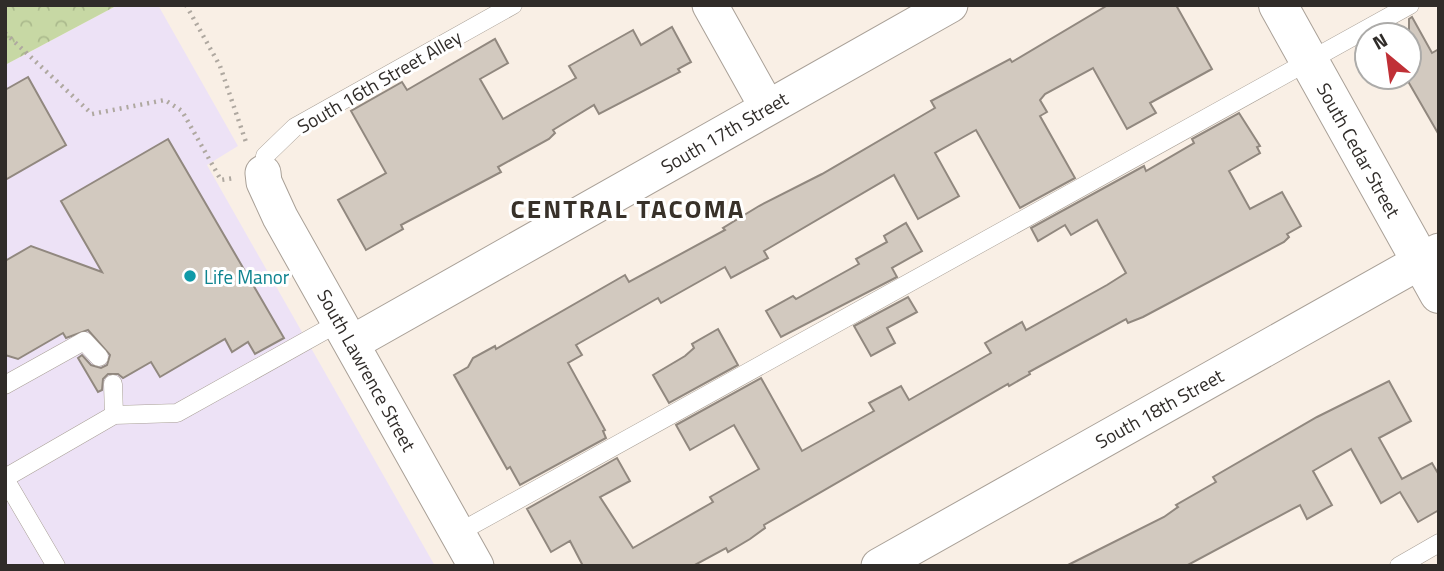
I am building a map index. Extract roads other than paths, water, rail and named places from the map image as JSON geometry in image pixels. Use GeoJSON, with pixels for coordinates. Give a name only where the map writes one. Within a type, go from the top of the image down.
{"type":"FeatureCollection","features":[{"type":"Feature","properties":{"kind":"main road","name":"South Cedar Street"},"geometry":{"type":"LineString","coordinates":[[1279,5],[1310,61],[1430,256],[1439,294]]}},
{"type":"Feature","properties":{"kind":"street"},"geometry":{"type":"LineString","coordinates":[[710,5],[767,107]]}},
{"type":"Feature","properties":{"kind":"street","name":"South 17th Street"},"geometry":{"type":"LineString","coordinates":[[346,333],[767,107],[950,5]]}},
{"type":"Feature","properties":{"kind":"street","name":"South Lawrence Street"},"geometry":{"type":"LineString","coordinates":[[262,173],[280,217],[476,566]]}},
{"type":"Feature","properties":{"kind":"street","name":"South 18th Street"},"geometry":{"type":"LineString","coordinates":[[879,566],[1430,256]]}},
{"type":"Feature","properties":{"kind":"lane","name":"South 16th Street Alley"},"geometry":{"type":"LineString","coordinates":[[262,173],[265,156],[295,127],[513,5]]}},
{"type":"Feature","properties":{"kind":"lane"},"geometry":{"type":"LineString","coordinates":[[458,533],[1410,5]]}},
{"type":"Feature","properties":{"kind":"lane"},"geometry":{"type":"LineString","coordinates":[[56,566],[5,478],[114,415],[177,413],[346,333]]}},
{"type":"Feature","properties":{"kind":"lane"},"geometry":{"type":"LineString","coordinates":[[5,385],[84,341],[99,357]]}},
{"type":"Feature","properties":{"kind":"lane"},"geometry":{"type":"LineString","coordinates":[[113,384],[114,415]]}},
{"type":"Feature","properties":{"kind":"lane"},"geometry":{"type":"LineString","coordinates":[[1399,566],[1439,543]]}},
{"type":"Feature","properties":{"kind":"place","name":"Life Manor"},"geometry":{"type":"Point","coordinates":[190,276]}},
{"type":"Feature","properties":{"kind":"district","name":"CENTRAL TACOMA"},"geometry":{"type":"Point","coordinates":[628,208]}}]}
